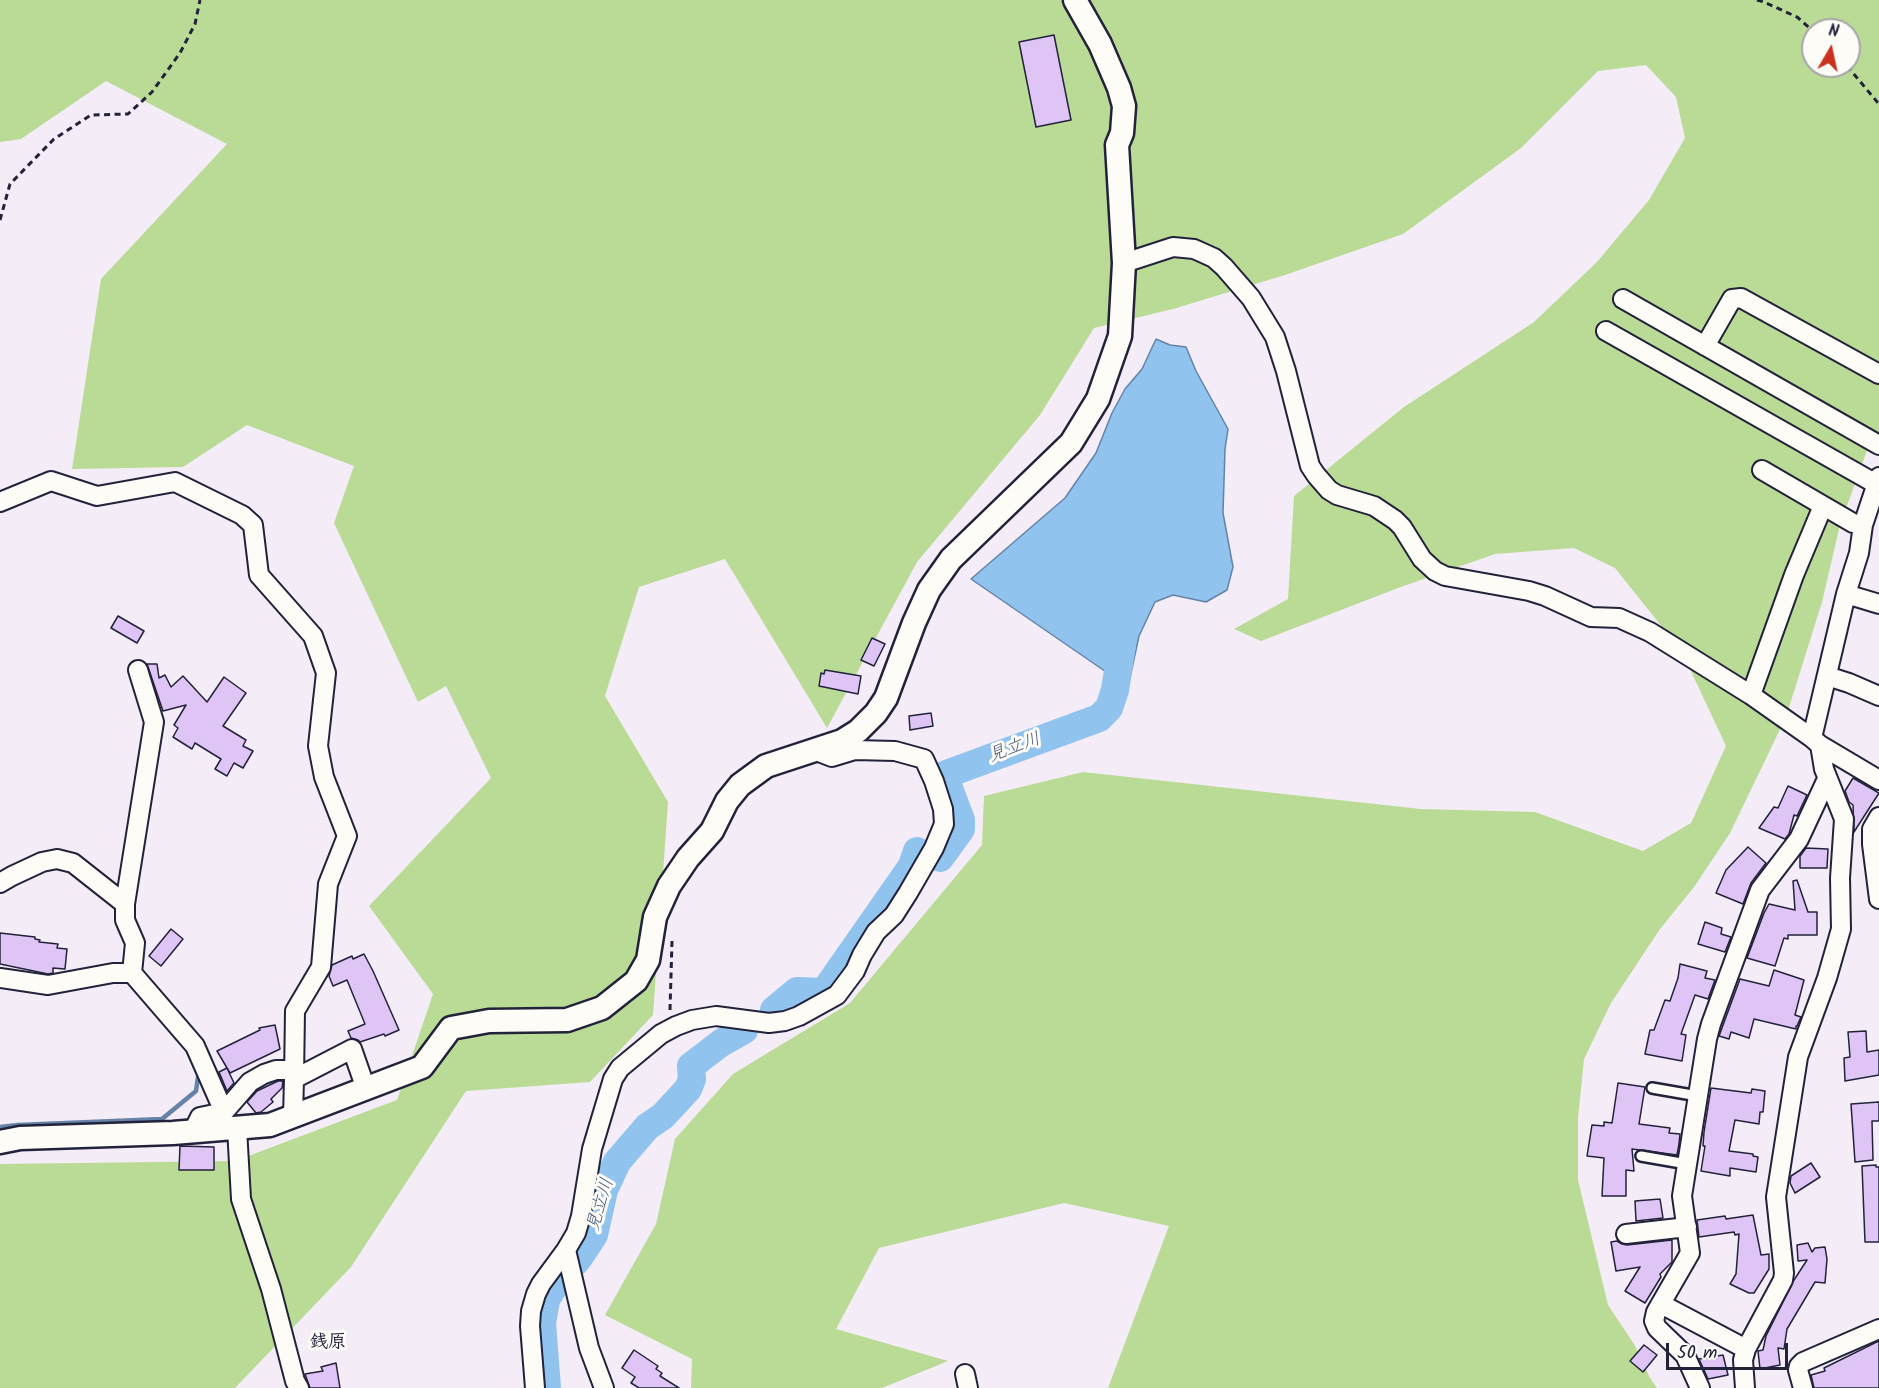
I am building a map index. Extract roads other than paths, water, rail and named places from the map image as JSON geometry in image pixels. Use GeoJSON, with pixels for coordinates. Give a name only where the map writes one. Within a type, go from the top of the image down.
{"type":"FeatureCollection","features":[{"type":"Feature","properties":{"kind":"street"},"geometry":{"type":"LineString","coordinates":[[0,1142],[20,1138],[193,1131],[230,1120],[270,1125],[422,1067],[451,1028],[489,1021],[567,1020],[602,1008],[636,981],[648,960],[655,917],[669,886],[688,858],[712,831],[733,793],[766,766],[842,741],[858,731],[876,713],[886,698],[929,590],[951,559],[1071,443],[1098,399],[1120,336],[1124,263],[1117,145],[1123,126],[1124,106],[1122,95],[1100,44],[1075,0]]}},
{"type":"Feature","properties":{"kind":"street"},"geometry":{"type":"LineString","coordinates":[[1124,263],[1173,247],[1181,247],[1214,258],[1224,267],[1251,297],[1275,337],[1310,466],[1316,475],[1337,495],[1374,506],[1395,520],[1422,559],[1435,571],[1445,576],[1529,591],[1591,617],[1619,618],[1650,632],[1750,695],[1816,742],[1879,780]]}},
{"type":"Feature","properties":{"kind":"street"},"geometry":{"type":"LineString","coordinates":[[1705,346],[1732,299],[1741,298],[1879,374]]}},
{"type":"Feature","properties":{"kind":"street"},"geometry":{"type":"LineString","coordinates":[[1623,299],[1879,445]]}},
{"type":"Feature","properties":{"kind":"street"},"geometry":{"type":"LineString","coordinates":[[1606,331],[1878,480],[1846,594],[1827,676],[1816,742],[1827,779],[1844,819],[1840,878],[1841,929],[1827,978],[1798,1057],[1776,1197],[1784,1269],[1783,1280],[1746,1349],[1743,1360],[1745,1388]]}},
{"type":"Feature","properties":{"kind":"street"},"geometry":{"type":"LineString","coordinates":[[1762,470],[1853,523],[1870,515]]}},
{"type":"Feature","properties":{"kind":"street"},"geometry":{"type":"LineString","coordinates":[[0,502],[51,481],[97,496],[175,482],[242,515],[252,525],[259,575],[313,636],[326,673],[318,746],[324,777],[347,836],[328,884],[321,968],[295,1011],[293,1117]]}},
{"type":"Feature","properties":{"kind":"street"},"geometry":{"type":"LineString","coordinates":[[1750,695],[1822,505]]}},
{"type":"Feature","properties":{"kind":"street"},"geometry":{"type":"LineString","coordinates":[[1846,594],[1879,604]]}},
{"type":"Feature","properties":{"kind":"street"},"geometry":{"type":"LineString","coordinates":[[138,670],[154,722],[125,904],[125,920],[135,944],[132,973],[195,1046],[230,1120],[241,1199],[271,1288],[295,1382],[299,1388]]}},
{"type":"Feature","properties":{"kind":"street"},"geometry":{"type":"LineString","coordinates":[[1827,676],[1879,696]]}},
{"type":"Feature","properties":{"kind":"street"},"geometry":{"type":"LineString","coordinates":[[604,1388],[589,1348],[569,1262],[581,1216],[592,1149],[613,1080],[620,1068],[662,1034],[692,1020],[716,1016],[769,1023],[785,1021],[837,995],[855,971],[876,933],[894,915],[941,833],[945,817],[934,781],[924,759],[895,751],[855,750],[832,757],[814,750]]}},
{"type":"Feature","properties":{"kind":"street"},"geometry":{"type":"LineString","coordinates":[[1700,1388],[1685,1355],[1657,1328],[1654,1321],[1656,1312],[1690,1253],[1682,1196],[1711,1024],[1760,890],[1799,839],[1827,779]]}},
{"type":"Feature","properties":{"kind":"street"},"geometry":{"type":"LineString","coordinates":[[1879,817],[1872,829],[1872,844],[1879,898]]}},
{"type":"Feature","properties":{"kind":"street"},"geometry":{"type":"LineString","coordinates":[[0,883],[42,862],[57,859],[73,863],[125,904]]}},
{"type":"Feature","properties":{"kind":"street"},"geometry":{"type":"LineString","coordinates":[[0,978],[48,985],[113,973],[132,973]]}},
{"type":"Feature","properties":{"kind":"street"},"geometry":{"type":"LineString","coordinates":[[230,1120],[250,1082],[276,1070],[294,1075],[352,1049],[366,1089]]}},
{"type":"Feature","properties":{"kind":"street"},"geometry":{"type":"LineString","coordinates":[[1626,1234],[1687,1227]]}},
{"type":"Feature","properties":{"kind":"street"},"geometry":{"type":"LineString","coordinates":[[535,1388],[531,1311],[541,1284],[569,1262]]}},
{"type":"Feature","properties":{"kind":"street"},"geometry":{"type":"LineString","coordinates":[[1661,1304],[1746,1349]]}},
{"type":"Feature","properties":{"kind":"street"},"geometry":{"type":"LineString","coordinates":[[1803,1388],[1798,1370],[1803,1362],[1879,1329]]}},
{"type":"Feature","properties":{"kind":"lane"},"geometry":{"type":"LineString","coordinates":[[1652,1088],[1698,1096]]}},
{"type":"Feature","properties":{"kind":"lane"},"geometry":{"type":"LineString","coordinates":[[1641,1156],[1687,1164]]}},
{"type":"Feature","properties":{"kind":"water"},"geometry":{"type":"Polygon","coordinates":[[[1156,339],[1170,345],[1186,347],[1196,371],[1228,429],[1225,449],[1223,513],[1233,567],[1227,590],[1206,602],[1173,595],[1155,602],[1139,636],[1128,687],[971,579],[1065,498],[1096,453],[1112,413],[1125,389],[1142,369],[1156,339]]]}},
{"type":"Feature","properties":{"kind":"waterway","name":"見立川"},"geometry":{"type":"LineString","coordinates":[[940,858],[961,829],[961,820],[944,775],[1099,718],[1109,708],[1115,690],[1122,645]]}},
{"type":"Feature","properties":{"kind":"waterway","name":"見立川"},"geometry":{"type":"LineString","coordinates":[[774,1010],[797,991],[824,992],[912,866],[917,851]]}},
{"type":"Feature","properties":{"kind":"waterway","name":"見立川"},"geometry":{"type":"LineString","coordinates":[[547,1388],[542,1323],[546,1300],[557,1281],[578,1259],[594,1235],[604,1190],[617,1162],[647,1127],[663,1116],[688,1089],[692,1079],[691,1066],[721,1043],[744,1030]]}},
{"type":"Feature","properties":{"kind":"waterway"},"geometry":{"type":"LineString","coordinates":[[0,1127],[162,1119],[196,1091],[198,1077]]}},
{"type":"Feature","properties":{"kind":"district","name":"銭原"},"geometry":{"type":"Point","coordinates":[328,1344]}}]}
